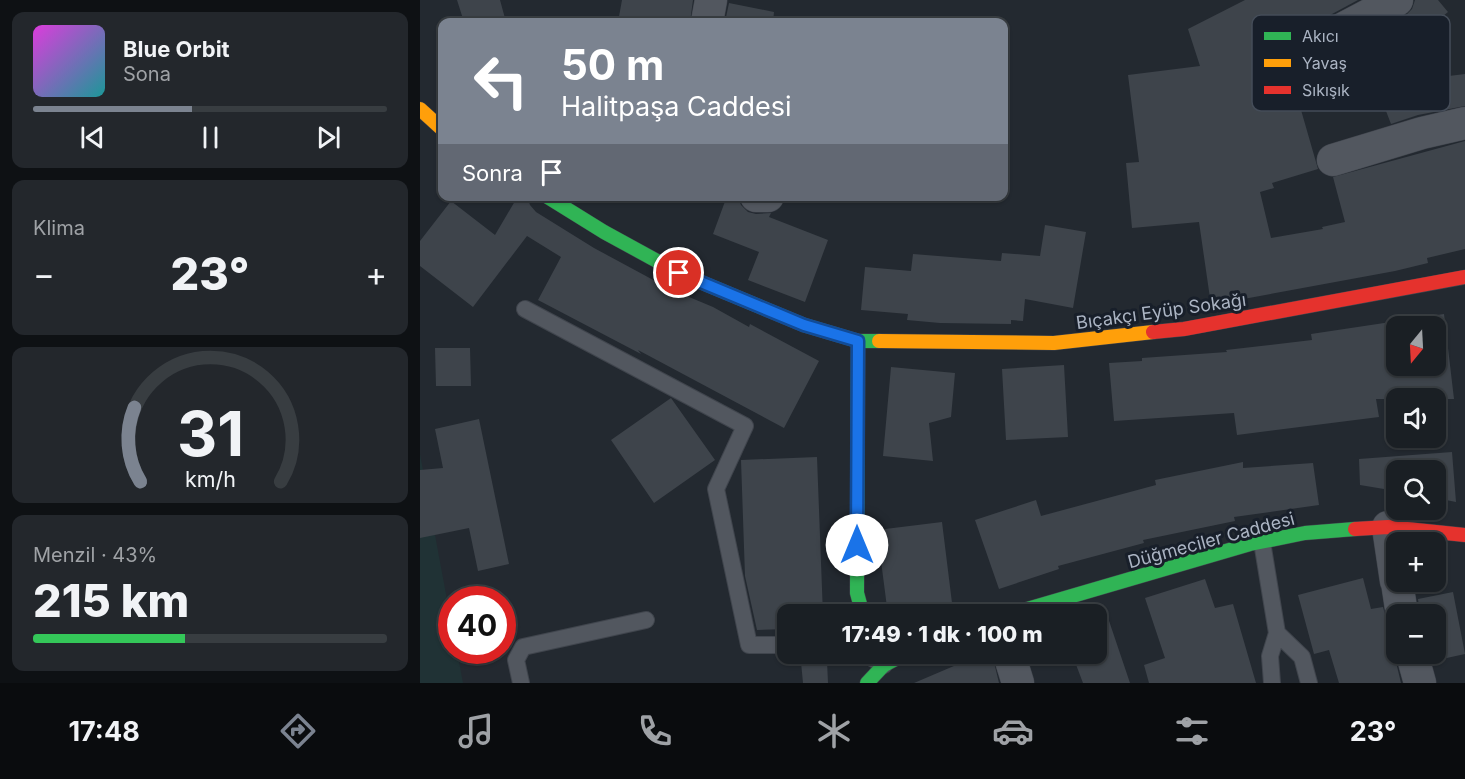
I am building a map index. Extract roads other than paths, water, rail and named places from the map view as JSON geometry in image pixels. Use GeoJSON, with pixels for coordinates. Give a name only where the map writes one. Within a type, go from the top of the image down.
{"type":"FeatureCollection","features":[{"type":"Feature","properties":{"kind":"street"},"geometry":{"type":"LineString","coordinates":[[708,18],[711,0]]}},
{"type":"Feature","properties":{"kind":"street"},"geometry":{"type":"LineString","coordinates":[[1369,15],[1397,0]]}},
{"type":"Feature","properties":{"kind":"street"},"geometry":{"type":"LineString","coordinates":[[420,109],[438,125]]}},
{"type":"Feature","properties":{"kind":"street"},"geometry":{"type":"LineString","coordinates":[[1333,160],[1422,133],[1465,123]]}},
{"type":"Feature","properties":{"kind":"street","name":"Bıçakçı Eyüp Sokağı"},"geometry":{"type":"LineString","coordinates":[[554,201],[604,232],[679,273],[804,325],[858,341],[1054,343],[1184,329],[1465,278]]}},
{"type":"Feature","properties":{"kind":"street"},"geometry":{"type":"LineString","coordinates":[[858,341],[857,593],[860,604]]}},
{"type":"Feature","properties":{"kind":"street"},"geometry":{"type":"LineString","coordinates":[[1388,527],[1389,532]]}},
{"type":"Feature","properties":{"kind":"street","name":"Düğmeciler Caddesi"},"geometry":{"type":"LineString","coordinates":[[1045,604],[1262,542],[1305,533],[1388,527],[1465,535]]}},
{"type":"Feature","properties":{"kind":"street"},"geometry":{"type":"LineString","coordinates":[[867,683],[879,664]]}},
{"type":"Feature","properties":{"kind":"street"},"geometry":{"type":"LineString","coordinates":[[1012,664],[1018,683]]}},
{"type":"Feature","properties":{"kind":"street"},"geometry":{"type":"LineString","coordinates":[[1415,664],[1420,683]]}},
{"type":"Feature","properties":{"kind":"lane"},"geometry":{"type":"LineString","coordinates":[[525,309],[745,426],[716,489],[749,645],[777,645]]}},
{"type":"Feature","properties":{"kind":"lane"},"geometry":{"type":"LineString","coordinates":[[1262,542],[1277,633],[1270,656],[1272,683]]}},
{"type":"Feature","properties":{"kind":"lane"},"geometry":{"type":"LineString","coordinates":[[522,683],[516,660],[523,647],[646,620]]}},
{"type":"Feature","properties":{"kind":"lane"},"geometry":{"type":"LineString","coordinates":[[1277,633],[1302,657],[1309,683]]}}]}
